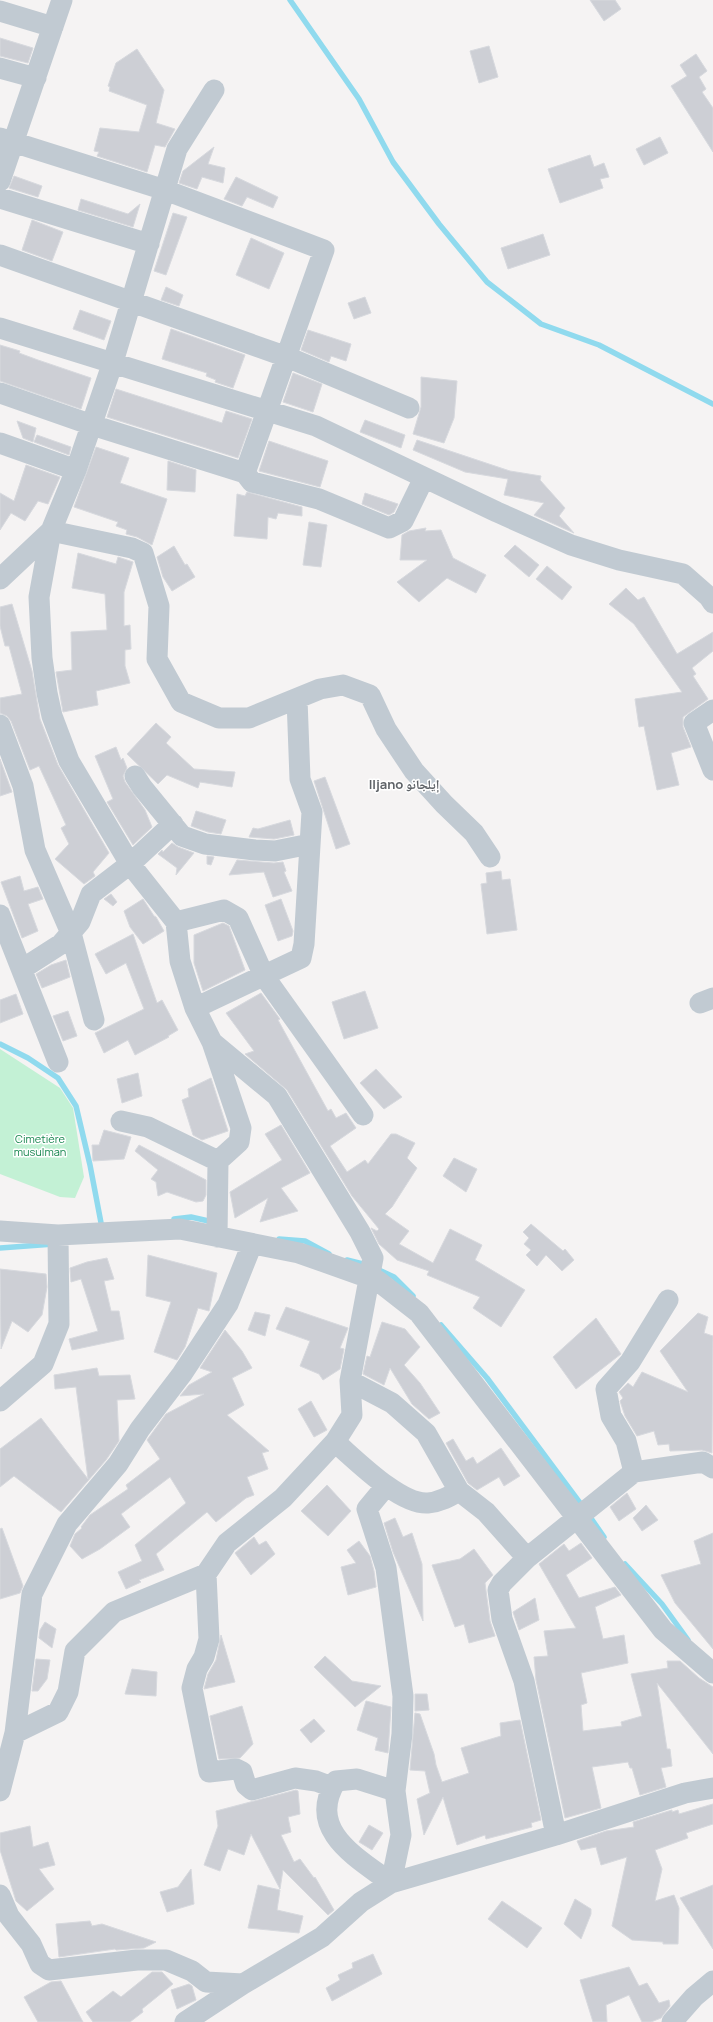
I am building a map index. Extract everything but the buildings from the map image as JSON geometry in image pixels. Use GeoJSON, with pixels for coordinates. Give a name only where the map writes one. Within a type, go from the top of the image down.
{"type":"FeatureCollection","features":[{"type":"Feature","properties":{"kind":"street"},"geometry":{"type":"LineString","coordinates":[[0,181],[7,140],[36,78],[62,0]]}},
{"type":"Feature","properties":{"kind":"street"},"geometry":{"type":"LineString","coordinates":[[0,11],[53,27]]}},
{"type":"Feature","properties":{"kind":"street"},"geometry":{"type":"LineString","coordinates":[[0,68],[36,78]]}},
{"type":"Feature","properties":{"kind":"street"},"geometry":{"type":"LineString","coordinates":[[214,90],[178,149],[113,362],[76,470],[51,531],[39,597],[42,658],[46,693],[52,716],[69,760],[130,864],[176,922],[180,961],[195,1008],[212,1042],[241,1128],[239,1142],[218,1161],[217,1237]]}},
{"type":"Feature","properties":{"kind":"street"},"geometry":{"type":"LineString","coordinates":[[7,140],[165,190],[324,250],[245,473]]}},
{"type":"Feature","properties":{"kind":"street"},"geometry":{"type":"LineString","coordinates":[[0,198],[149,244]]}},
{"type":"Feature","properties":{"kind":"street"},"geometry":{"type":"LineString","coordinates":[[0,254],[287,357],[409,408]]}},
{"type":"Feature","properties":{"kind":"street"},"geometry":{"type":"LineString","coordinates":[[0,328],[316,426],[424,478],[571,545],[619,560],[683,574],[709,597],[713,603]]}},
{"type":"Feature","properties":{"kind":"street"},"geometry":{"type":"LineString","coordinates":[[0,393],[92,425],[245,473],[252,482],[319,499],[389,528],[404,521],[424,478]]}},
{"type":"Feature","properties":{"kind":"street"},"geometry":{"type":"LineString","coordinates":[[0,443],[76,470]]}},
{"type":"Feature","properties":{"kind":"street"},"geometry":{"type":"LineString","coordinates":[[0,579],[51,531]]}},
{"type":"Feature","properties":{"kind":"street"},"geometry":{"type":"LineString","coordinates":[[51,531],[132,548],[144,553],[159,606],[157,659],[181,702],[219,718],[249,718],[320,689],[343,685],[370,694],[386,729],[414,771],[444,804],[474,833],[490,857]]}},
{"type":"Feature","properties":{"kind":"street"},"geometry":{"type":"LineString","coordinates":[[195,1008],[301,958],[304,944],[312,812],[300,779],[297,699]]}},
{"type":"Feature","properties":{"kind":"street"},"geometry":{"type":"LineString","coordinates":[[713,710],[694,723],[713,770]]}},
{"type":"Feature","properties":{"kind":"street"},"geometry":{"type":"LineString","coordinates":[[0,725],[23,786],[35,850],[71,932],[94,1020]]}},
{"type":"Feature","properties":{"kind":"street"},"geometry":{"type":"LineString","coordinates":[[135,776],[142,787],[182,836],[204,844],[275,851],[310,844]]}},
{"type":"Feature","properties":{"kind":"street"},"geometry":{"type":"LineString","coordinates":[[22,970],[61,944],[80,922],[91,894],[130,864],[173,824]]}},
{"type":"Feature","properties":{"kind":"street"},"geometry":{"type":"LineString","coordinates":[[176,922],[224,910],[238,918],[264,976],[363,1115]]}},
{"type":"Feature","properties":{"kind":"street"},"geometry":{"type":"LineString","coordinates":[[0,915],[58,1062]]}},
{"type":"Feature","properties":{"kind":"street"},"geometry":{"type":"LineString","coordinates":[[15,1733],[58,1712],[68,1692],[75,1651],[114,1612],[206,1574],[227,1543],[283,1498],[335,1442],[352,1415],[350,1381],[373,1258],[278,1096],[212,1042]]}},
{"type":"Feature","properties":{"kind":"street"},"geometry":{"type":"LineString","coordinates":[[121,1121],[148,1127],[218,1161]]}},
{"type":"Feature","properties":{"kind":"street"},"geometry":{"type":"LineString","coordinates":[[0,1231],[58,1235],[180,1229],[299,1253],[378,1281],[419,1313],[664,1630],[713,1673]]}},
{"type":"Feature","properties":{"kind":"street"},"geometry":{"type":"LineString","coordinates":[[0,1401],[43,1364],[58,1324],[58,1235]]}},
{"type":"Feature","properties":{"kind":"street"},"geometry":{"type":"LineString","coordinates":[[0,1791],[15,1733],[32,1594],[67,1524],[118,1464],[140,1429],[182,1374],[228,1304],[252,1244]]}},
{"type":"Feature","properties":{"kind":"street"},"geometry":{"type":"LineString","coordinates":[[634,1472],[626,1441],[611,1416],[606,1389],[630,1362],[668,1300]]}},
{"type":"Feature","properties":{"kind":"street"},"geometry":{"type":"LineString","coordinates":[[350,1381],[392,1403],[426,1434],[459,1491],[486,1512],[527,1558]]}},
{"type":"Feature","properties":{"kind":"street"},"geometry":{"type":"LineString","coordinates":[[335,1442],[386,1486],[404,1498],[427,1504],[444,1500],[459,1491]]}},
{"type":"Feature","properties":{"kind":"street"},"geometry":{"type":"LineString","coordinates":[[556,1835],[524,1681],[502,1619],[498,1590],[502,1583],[527,1558],[578,1519],[634,1472],[703,1462],[713,1468]]}},
{"type":"Feature","properties":{"kind":"street"},"geometry":{"type":"LineString","coordinates":[[386,1486],[367,1509],[386,1568],[403,1696],[402,1734],[395,1791],[401,1835],[391,1883]]}},
{"type":"Feature","properties":{"kind":"street"},"geometry":{"type":"LineString","coordinates":[[206,1574],[209,1639],[204,1657],[197,1669],[192,1688],[209,1772],[236,1769],[242,1772],[246,1784],[252,1790],[295,1778],[316,1781],[332,1787]]}},
{"type":"Feature","properties":{"kind":"street"},"geometry":{"type":"LineString","coordinates":[[391,1883],[359,1859],[338,1839],[328,1823],[326,1805],[332,1787],[336,1781],[357,1779],[395,1791]]}},
{"type":"Feature","properties":{"kind":"street"},"geometry":{"type":"LineString","coordinates":[[185,2022],[243,1984],[322,1937],[361,1902],[391,1883],[556,1835],[685,1793],[713,1788]]}},
{"type":"Feature","properties":{"kind":"street"},"geometry":{"type":"LineString","coordinates":[[0,1895],[9,1916],[31,1944],[40,1964],[49,1970],[137,1960],[166,1960],[192,1971],[206,1982],[243,1984]]}},
{"type":"Feature","properties":{"kind":"street"},"geometry":{"type":"LineString","coordinates":[[672,2022],[694,1997],[713,1981]]}},
{"type":"Feature","properties":{"kind":"green space","name":"Cimetière musulman"},"geometry":{"type":"Polygon","coordinates":[[[0,1049],[60,1088],[73,1108],[84,1177],[75,1198],[60,1197],[0,1174],[0,1049]]]}},
{"type":"Feature","properties":{"kind":"waterway"},"geometry":{"type":"LineString","coordinates":[[290,0],[359,99],[393,162],[439,224],[487,282],[541,324],[599,345],[713,404]]}},
{"type":"Feature","properties":{"kind":"waterway"},"geometry":{"type":"LineString","coordinates":[[0,1044],[28,1058],[58,1078],[76,1106],[90,1165],[102,1228]]}},
{"type":"Feature","properties":{"kind":"waterway"},"geometry":{"type":"LineString","coordinates":[[174,1219],[191,1217],[213,1222]]}},
{"type":"Feature","properties":{"kind":"waterway"},"geometry":{"type":"LineString","coordinates":[[279,1239],[305,1241],[329,1254]]}},
{"type":"Feature","properties":{"kind":"waterway"},"geometry":{"type":"LineString","coordinates":[[0,1248],[54,1244]]}},
{"type":"Feature","properties":{"kind":"waterway"},"geometry":{"type":"LineString","coordinates":[[347,1260],[367,1265]]}},
{"type":"Feature","properties":{"kind":"waterway"},"geometry":{"type":"LineString","coordinates":[[379,1270],[394,1277],[413,1296]]}},
{"type":"Feature","properties":{"kind":"waterway"},"geometry":{"type":"LineString","coordinates":[[441,1325],[487,1378],[583,1507]]}},
{"type":"Feature","properties":{"kind":"waterway"},"geometry":{"type":"LineString","coordinates":[[588,1514],[604,1537]]}},
{"type":"Feature","properties":{"kind":"waterway"},"geometry":{"type":"LineString","coordinates":[[625,1564],[662,1604],[688,1640]]}},
{"type":"Feature","properties":{"kind":"district","name":"Iljano إيلجانو"},"geometry":{"type":"Point","coordinates":[404,784]}}]}
